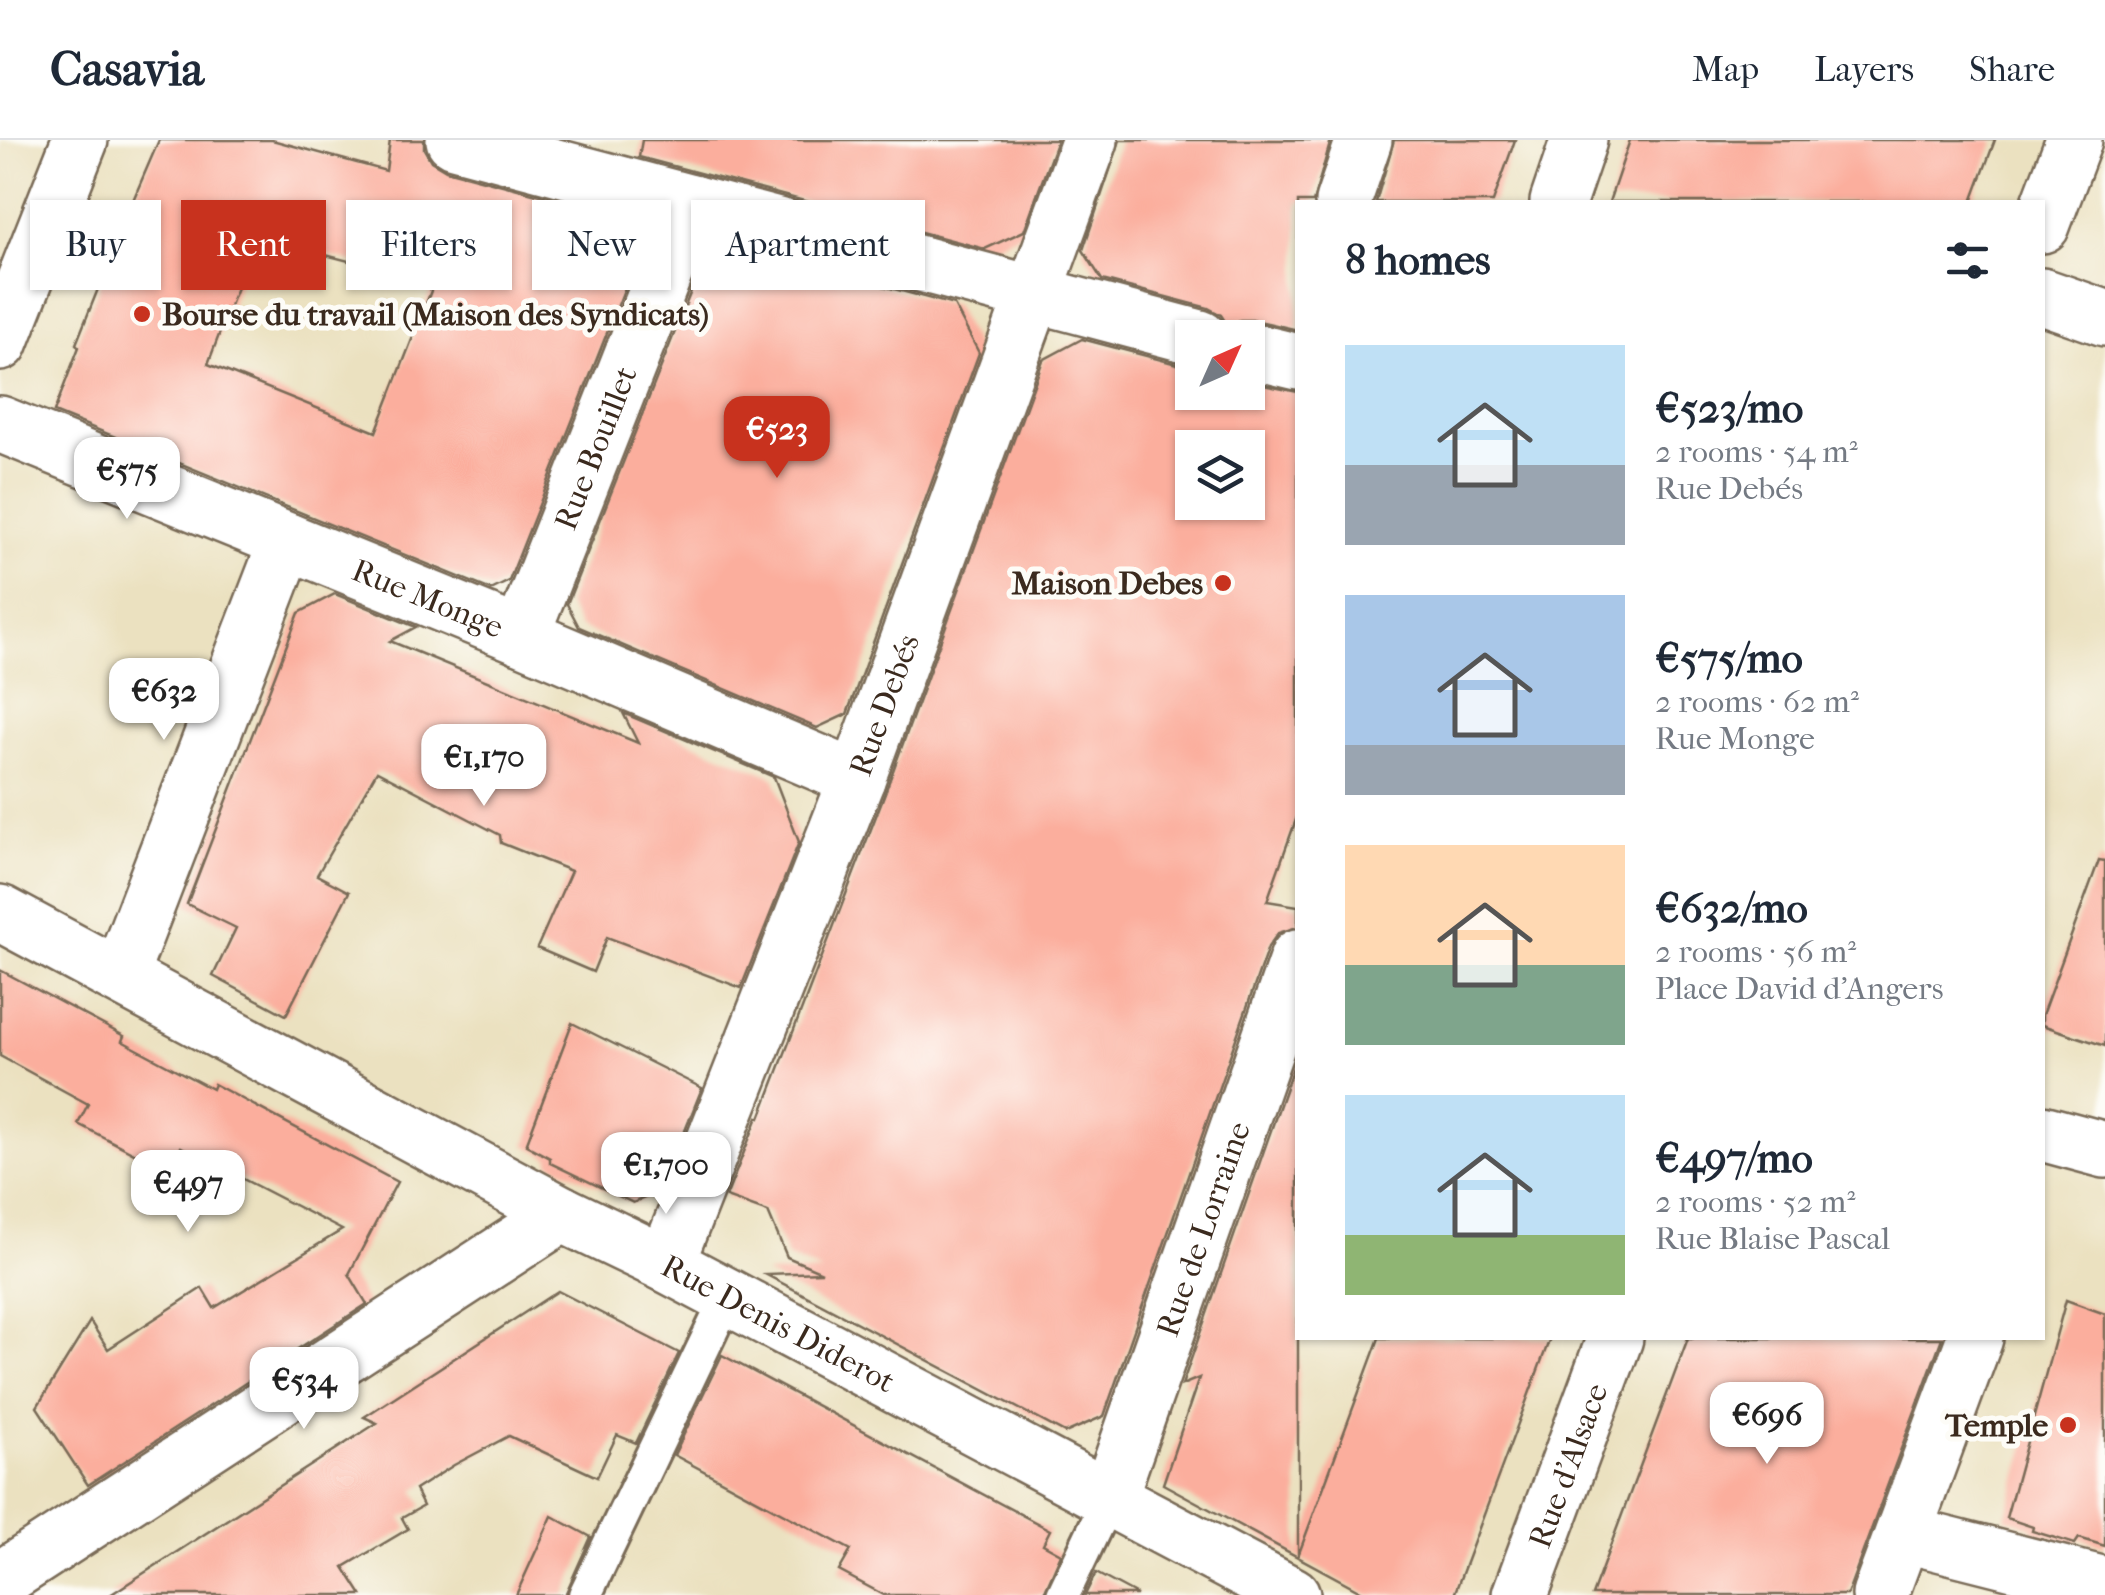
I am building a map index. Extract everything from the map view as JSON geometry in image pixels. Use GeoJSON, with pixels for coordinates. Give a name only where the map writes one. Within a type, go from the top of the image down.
{"type":"FeatureCollection","features":[{"type":"Feature","properties":{"kind":"street"},"geometry":{"type":"LineString","coordinates":[[0,343],[80,140]]}},
{"type":"Feature","properties":{"kind":"street"},"geometry":{"type":"LineString","coordinates":[[454,140],[691,203]]}},
{"type":"Feature","properties":{"kind":"street","name":"Rue Debés"},"geometry":{"type":"LineString","coordinates":[[666,1264],[857,779],[1090,140]]}},
{"type":"Feature","properties":{"kind":"street"},"geometry":{"type":"LineString","coordinates":[[1344,200],[1364,140]]}},
{"type":"Feature","properties":{"kind":"street"},"geometry":{"type":"LineString","coordinates":[[1559,200],[1578,140]]}},
{"type":"Feature","properties":{"kind":"street"},"geometry":{"type":"LineString","coordinates":[[2045,218],[2074,140]]}},
{"type":"Feature","properties":{"kind":"street","name":"Rue Bouillet"},"geometry":{"type":"LineString","coordinates":[[521,636],[691,206]]}},
{"type":"Feature","properties":{"kind":"street"},"geometry":{"type":"LineString","coordinates":[[925,266],[1175,332]]}},
{"type":"Feature","properties":{"kind":"street"},"geometry":{"type":"LineString","coordinates":[[2045,297],[2105,318]]}},
{"type":"Feature","properties":{"kind":"street","name":"Rue Monge"},"geometry":{"type":"LineString","coordinates":[[0,424],[521,636],[857,779]]}},
{"type":"Feature","properties":{"kind":"street"},"geometry":{"type":"LineString","coordinates":[[120,975],[287,541]]}},
{"type":"Feature","properties":{"kind":"street","name":"Rue Denis Diderot"},"geometry":{"type":"LineString","coordinates":[[0,912],[562,1214],[666,1264],[1292,1595]]}},
{"type":"Feature","properties":{"kind":"street","name":"Rue de Lorraine"},"geometry":{"type":"LineString","coordinates":[[1109,1498],[1295,966]]}},
{"type":"Feature","properties":{"kind":"street"},"geometry":{"type":"LineString","coordinates":[[2045,1140],[2105,1150]]}},
{"type":"Feature","properties":{"kind":"street"},"geometry":{"type":"LineString","coordinates":[[0,1580],[562,1214]]}},
{"type":"Feature","properties":{"kind":"street","name":"Rue d'Alsace"},"geometry":{"type":"LineString","coordinates":[[1520,1595],[1614,1340]]}},
{"type":"Feature","properties":{"kind":"street"},"geometry":{"type":"LineString","coordinates":[[1880,1595],[1974,1340]]}},
{"type":"Feature","properties":{"kind":"street"},"geometry":{"type":"LineString","coordinates":[[1902,1534],[2105,1585]]}},
{"type":"Feature","properties":{"kind":"lane"},"geometry":{"type":"LineString","coordinates":[[585,1595],[727,1298]]}},
{"type":"Feature","properties":{"kind":"lane"},"geometry":{"type":"LineString","coordinates":[[1064,1595],[1109,1498]]}},
{"type":"Feature","properties":{"kind":"building"},"geometry":{"type":"Polygon","coordinates":[[[159,140],[272,140],[386,171],[390,140],[424,140],[431,161],[446,170],[559,200],[532,200],[532,290],[624,290],[509,581],[491,590],[54,412],[79,347],[76,344],[98,290],[161,290],[161,200],[133,200],[159,140]],[[181,200],[181,290],[236,290],[208,364],[376,432],[431,290],[512,290],[512,200],[346,200],[346,260],[326,255],[326,200],[181,200]]]}},
{"type":"Feature","properties":{"kind":"building"},"geometry":{"type":"Polygon","coordinates":[[[642,140],[1057,140],[1024,231],[985,249],[925,233],[925,200],[801,200],[639,157],[642,140]]]}},
{"type":"Feature","properties":{"kind":"building"},"geometry":{"type":"Polygon","coordinates":[[[1120,140],[1331,140],[1314,200],[1295,200],[1295,329],[1265,320],[1224,320],[1208,308],[1102,280],[1083,250],[1120,140]]]}},
{"type":"Feature","properties":{"kind":"building"},"geometry":{"type":"Polygon","coordinates":[[[1394,140],[1515,140],[1494,200],[1377,200],[1394,140]]]}},
{"type":"Feature","properties":{"kind":"building"},"geometry":{"type":"Polygon","coordinates":[[[1630,140],[1995,140],[1973,200],[1610,200],[1630,140]]]}},
{"type":"Feature","properties":{"kind":"building"},"geometry":{"type":"Polygon","coordinates":[[[691,290],[898,290],[954,305],[979,353],[847,714],[817,728],[579,627],[567,604],[691,290]]]}},
{"type":"Feature","properties":{"kind":"building"},"geometry":{"type":"Polygon","coordinates":[[[1082,339],[1175,364],[1175,410],[1265,410],[1265,385],[1295,391],[1295,822],[1267,901],[1295,906],[1295,928],[1278,933],[1268,947],[1104,1416],[1065,1433],[765,1274],[822,1272],[787,1257],[768,1212],[726,1197],[886,790],[1043,360],[1082,339]]]}},
{"type":"Feature","properties":{"kind":"building"},"geometry":{"type":"Polygon","coordinates":[[[335,594],[416,627],[390,641],[638,743],[623,713],[774,777],[799,842],[741,988],[607,937],[593,972],[537,948],[571,871],[501,843],[500,835],[377,771],[317,875],[349,892],[286,1015],[213,976],[236,928],[187,904],[299,613],[335,594]]]}},
{"type":"Feature","properties":{"kind":"building"},"geometry":{"type":"Polygon","coordinates":[[[2099,860],[2105,861],[2105,1046],[2045,1026],[2045,1007],[2099,860]]]}},
{"type":"Feature","properties":{"kind":"building"},"geometry":{"type":"Polygon","coordinates":[[[0,970],[124,1036],[122,1041],[212,1089],[214,1084],[397,1182],[349,1274],[367,1304],[88,1485],[37,1407],[90,1321],[108,1349],[202,1288],[214,1308],[342,1230],[181,1147],[169,1171],[78,1124],[88,1104],[0,1056],[0,970]]]}},
{"type":"Feature","properties":{"kind":"building"},"geometry":{"type":"Polygon","coordinates":[[[572,1023],[702,1088],[661,1191],[633,1203],[550,1163],[550,1158],[526,1145],[572,1023]]]}},
{"type":"Feature","properties":{"kind":"building"},"geometry":{"type":"Polygon","coordinates":[[[1295,1062],[1298,1556],[1378,1340],[1549,1340],[1454,1595],[1368,1595],[1163,1484],[1199,1378],[1182,1385],[1295,1062]]]}},
{"type":"Feature","properties":{"kind":"building"},"geometry":{"type":"Polygon","coordinates":[[[558,1291],[679,1353],[636,1443],[617,1435],[597,1477],[509,1436],[415,1490],[423,1506],[402,1518],[408,1529],[344,1567],[362,1595],[110,1595],[377,1423],[364,1417],[558,1291]]]}},
{"type":"Feature","properties":{"kind":"building","name":"Temple"},"geometry":{"type":"Polygon","coordinates":[[[2066,1300],[2105,1314],[2105,1546],[2079,1538],[2075,1544],[2006,1518],[2066,1300]]]}},
{"type":"Feature","properties":{"kind":"building"},"geometry":{"type":"Polygon","coordinates":[[[1687,1340],[1941,1340],[1847,1595],[1592,1595],[1687,1340]]]}},
{"type":"Feature","properties":{"kind":"building"},"geometry":{"type":"Polygon","coordinates":[[[722,1355],[1050,1530],[1043,1544],[1061,1554],[1043,1595],[884,1595],[839,1571],[851,1550],[674,1455],[722,1355]]]}},
{"type":"Feature","properties":{"kind":"building"},"geometry":{"type":"Polygon","coordinates":[[[552,1516],[591,1537],[565,1595],[516,1595],[552,1516]]]}},
{"type":"Feature","properties":{"kind":"building"},"geometry":{"type":"Polygon","coordinates":[[[1096,1573],[1137,1595],[1085,1595],[1096,1573]]]}},
{"type":"Feature","properties":{"kind":"place","name":"Bourse du travail (Maison des Syndicats)"},"geometry":{"type":"Point","coordinates":[142,314]}},
{"type":"Feature","properties":{"kind":"place","name":"Maison Debes"},"geometry":{"type":"Point","coordinates":[1223,583]}},
{"type":"Feature","properties":{"kind":"place","name":"Temple"},"geometry":{"type":"Point","coordinates":[2068,1425]}}]}
